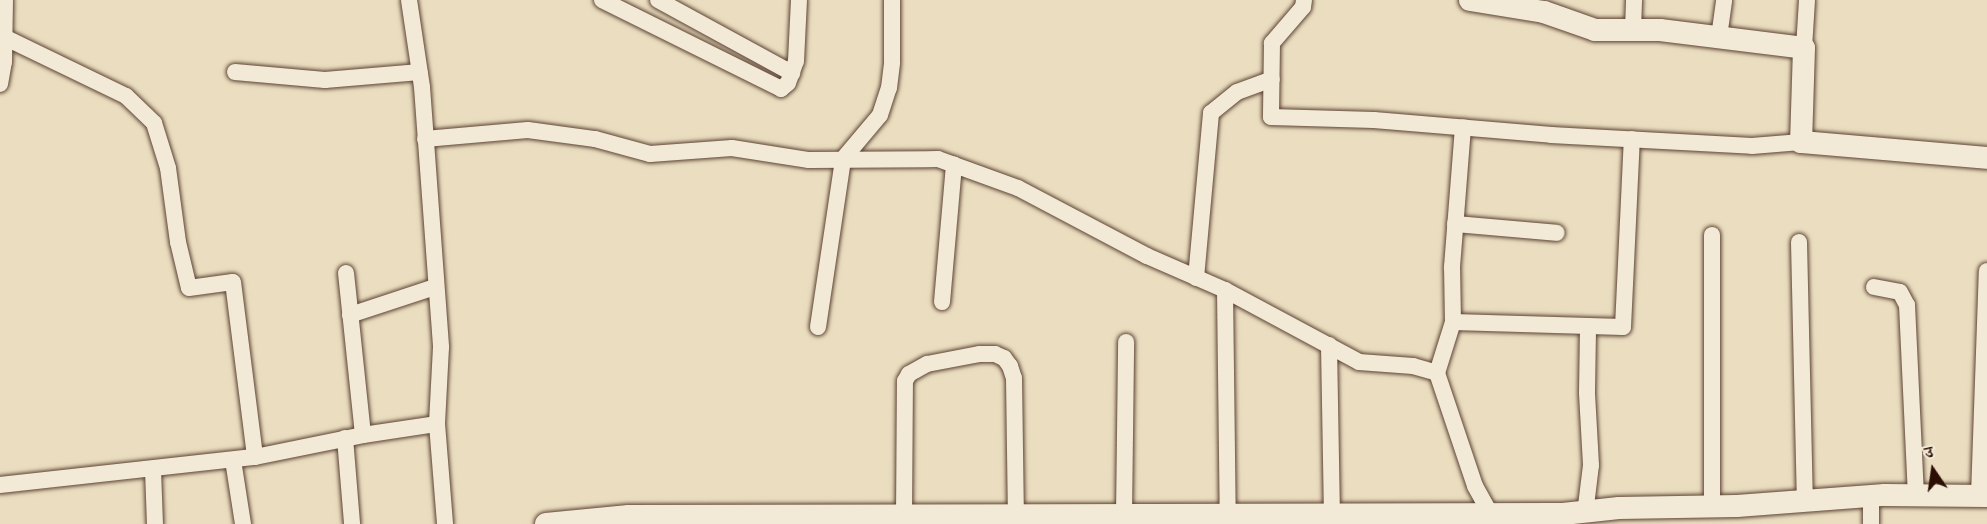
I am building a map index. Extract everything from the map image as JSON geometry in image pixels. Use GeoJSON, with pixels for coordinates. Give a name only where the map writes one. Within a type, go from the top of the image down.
{"type":"FeatureCollection","features":[{"type":"Feature","properties":{"kind":"street"},"geometry":{"type":"LineString","coordinates":[[0,84],[6,38],[5,0]]}},
{"type":"Feature","properties":{"kind":"street"},"geometry":{"type":"LineString","coordinates":[[409,0],[420,72],[441,347],[437,424],[446,524]]}},
{"type":"Feature","properties":{"kind":"street"},"geometry":{"type":"LineString","coordinates":[[602,0],[629,6],[774,87],[786,87],[792,73],[798,50],[799,0]]}},
{"type":"Feature","properties":{"kind":"street"},"geometry":{"type":"LineString","coordinates":[[658,0],[792,73]]}},
{"type":"Feature","properties":{"kind":"street"},"geometry":{"type":"LineString","coordinates":[[818,327],[843,159],[880,115],[889,88],[892,62],[892,0]]}},
{"type":"Feature","properties":{"kind":"street"},"geometry":{"type":"LineString","coordinates":[[1304,0],[1303,7],[1272,43],[1271,117],[1752,146],[1801,142],[1987,158]]}},
{"type":"Feature","properties":{"kind":"street"},"geometry":{"type":"LineString","coordinates":[[1470,0],[1544,12],[1595,30],[1633,30],[1719,37],[1804,48]]}},
{"type":"Feature","properties":{"kind":"street"},"geometry":{"type":"LineString","coordinates":[[1633,30],[1634,0]]}},
{"type":"Feature","properties":{"kind":"street"},"geometry":{"type":"LineString","coordinates":[[1719,37],[1724,0]]}},
{"type":"Feature","properties":{"kind":"street"},"geometry":{"type":"LineString","coordinates":[[1801,142],[1807,0]]}},
{"type":"Feature","properties":{"kind":"street"},"geometry":{"type":"LineString","coordinates":[[6,38],[126,96],[154,123],[168,168],[178,242],[189,288],[233,282],[255,458]]}},
{"type":"Feature","properties":{"kind":"street"},"geometry":{"type":"LineString","coordinates":[[235,72],[325,80],[420,72]]}},
{"type":"Feature","properties":{"kind":"street"},"geometry":{"type":"LineString","coordinates":[[1196,278],[1211,113],[1237,92],[1272,79]]}},
{"type":"Feature","properties":{"kind":"street"},"geometry":{"type":"LineString","coordinates":[[1463,127],[1455,224],[1453,322],[1437,373],[1474,486],[1490,513]]}},
{"type":"Feature","properties":{"kind":"street"},"geometry":{"type":"LineString","coordinates":[[425,139],[528,130],[595,139],[650,154],[732,148],[809,159],[938,159],[1018,188],[1078,221],[1225,290],[1359,362],[1413,366],[1437,373]]}},
{"type":"Feature","properties":{"kind":"street"},"geometry":{"type":"LineString","coordinates":[[1453,322],[1623,327],[1632,139]]}},
{"type":"Feature","properties":{"kind":"street"},"geometry":{"type":"LineString","coordinates":[[942,302],[954,165]]}},
{"type":"Feature","properties":{"kind":"street"},"geometry":{"type":"LineString","coordinates":[[1455,224],[1557,233]]}},
{"type":"Feature","properties":{"kind":"street"},"geometry":{"type":"LineString","coordinates":[[1712,234],[1712,505]]}},
{"type":"Feature","properties":{"kind":"street"},"geometry":{"type":"LineString","coordinates":[[1799,242],[1805,501]]}},
{"type":"Feature","properties":{"kind":"street"},"geometry":{"type":"LineString","coordinates":[[548,524],[629,516],[661,520],[874,520],[904,517],[978,519],[1016,514],[1228,520],[1332,513],[1620,516],[1712,505],[1871,496],[1983,496],[1987,271]]}},
{"type":"Feature","properties":{"kind":"street"},"geometry":{"type":"LineString","coordinates":[[346,273],[363,435]]}},
{"type":"Feature","properties":{"kind":"street"},"geometry":{"type":"LineString","coordinates":[[350,315],[435,287]]}},
{"type":"Feature","properties":{"kind":"street"},"geometry":{"type":"LineString","coordinates":[[1874,287],[1900,292],[1906,305],[1916,495]]}},
{"type":"Feature","properties":{"kind":"street"},"geometry":{"type":"LineString","coordinates":[[1225,290],[1228,520]]}},
{"type":"Feature","properties":{"kind":"street"},"geometry":{"type":"LineString","coordinates":[[1585,514],[1591,465],[1587,393],[1588,326]]}},
{"type":"Feature","properties":{"kind":"street"},"geometry":{"type":"LineString","coordinates":[[1111,518],[1126,342]]}},
{"type":"Feature","properties":{"kind":"street"},"geometry":{"type":"LineString","coordinates":[[1329,345],[1332,513]]}},
{"type":"Feature","properties":{"kind":"street"},"geometry":{"type":"LineString","coordinates":[[904,517],[905,381],[909,374],[927,364],[980,354],[995,354],[1004,358],[1014,378],[1016,514]]}},
{"type":"Feature","properties":{"kind":"street"},"geometry":{"type":"LineString","coordinates":[[0,485],[255,458],[345,438],[437,424]]}},
{"type":"Feature","properties":{"kind":"street"},"geometry":{"type":"LineString","coordinates":[[345,438],[352,524]]}},
{"type":"Feature","properties":{"kind":"street"},"geometry":{"type":"LineString","coordinates":[[233,460],[243,524]]}},
{"type":"Feature","properties":{"kind":"street"},"geometry":{"type":"LineString","coordinates":[[153,470],[155,524]]}},
{"type":"Feature","properties":{"kind":"street"},"geometry":{"type":"LineString","coordinates":[[1871,496],[1871,524]]}}]}
